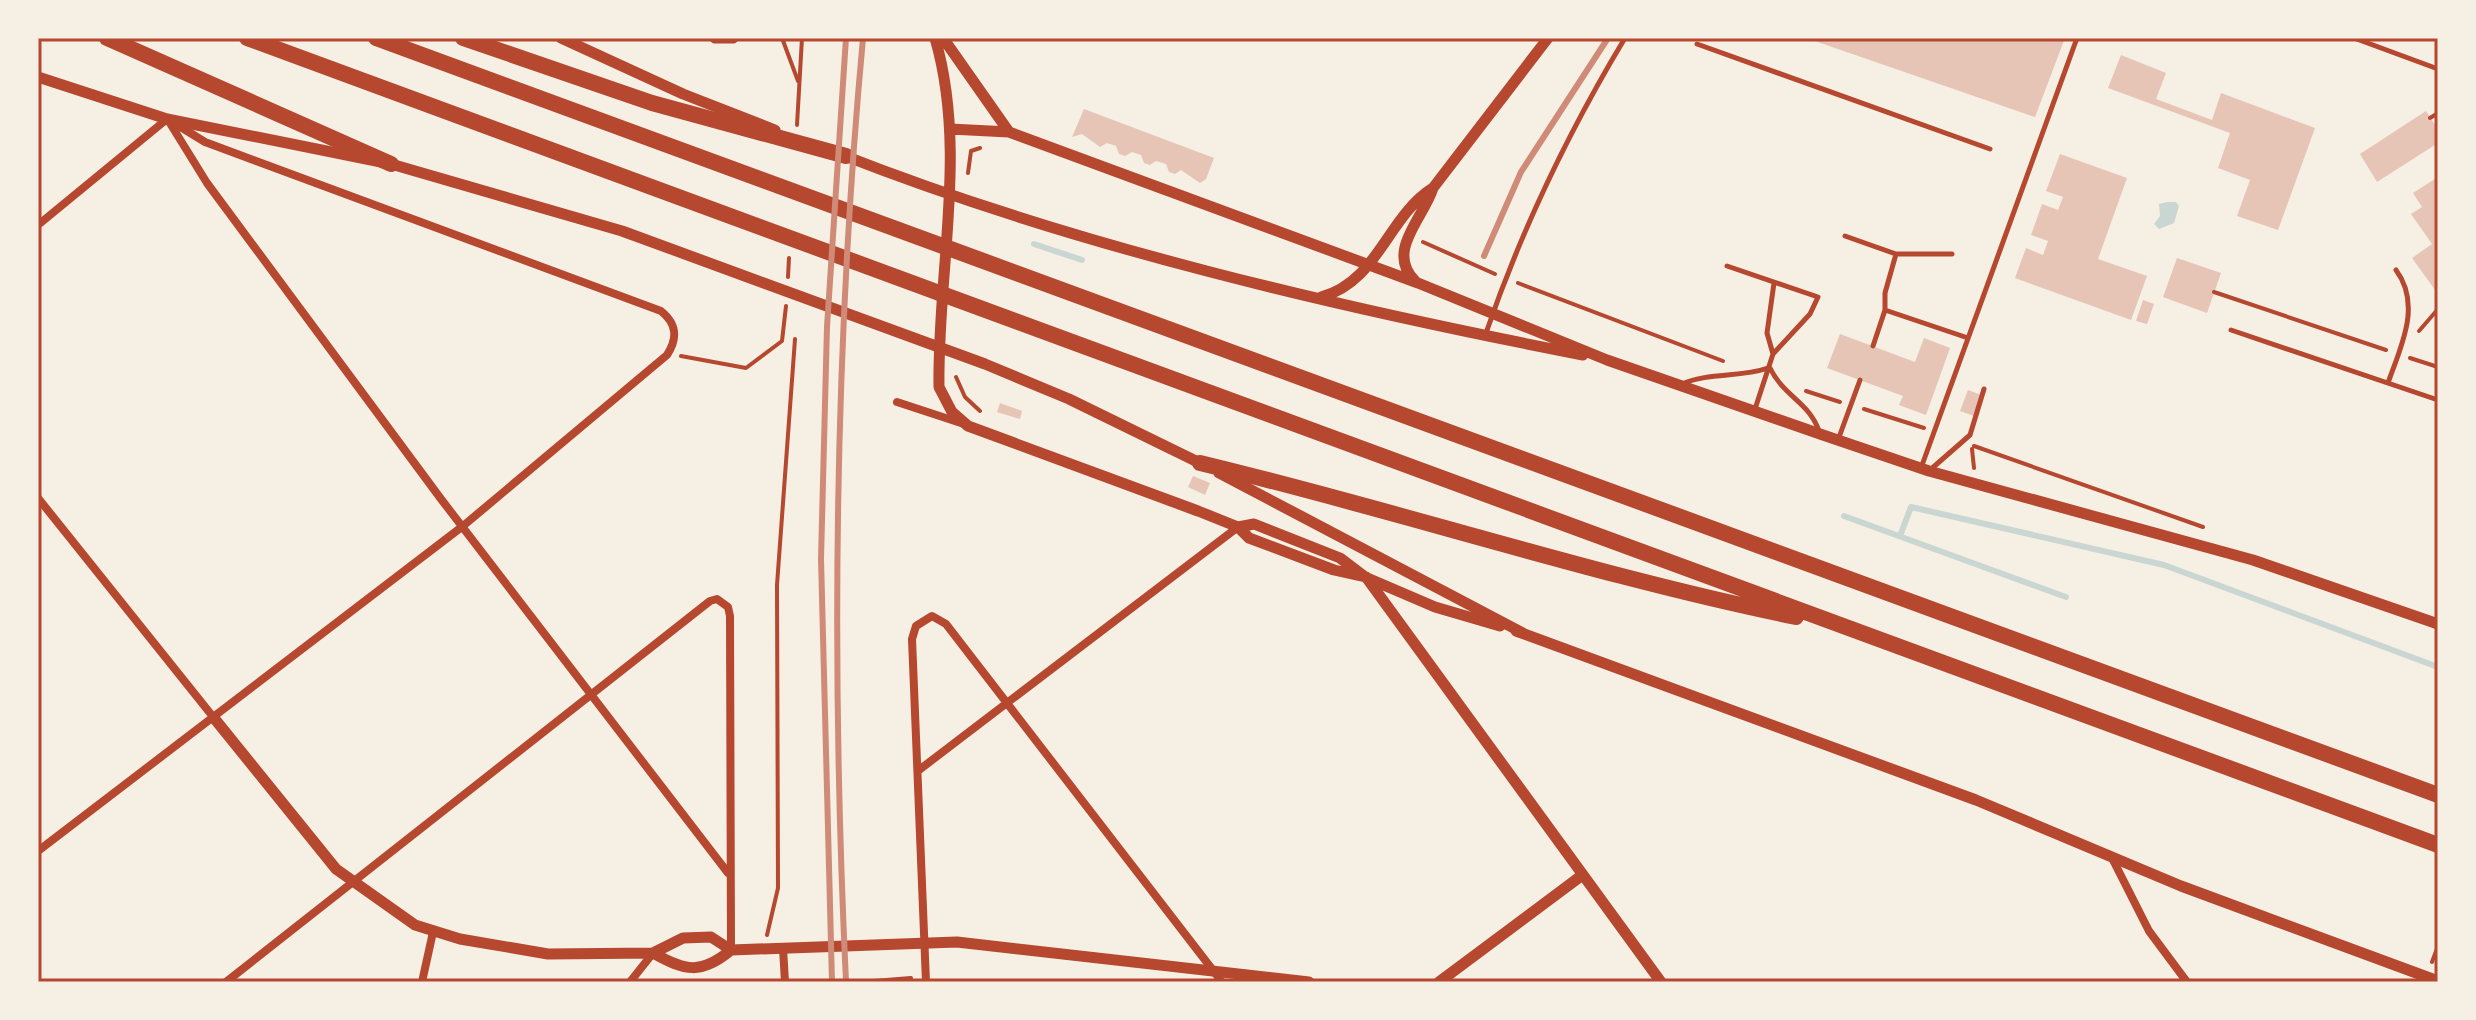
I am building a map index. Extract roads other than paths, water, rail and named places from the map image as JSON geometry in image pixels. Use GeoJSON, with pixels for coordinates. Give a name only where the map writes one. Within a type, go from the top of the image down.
{"type":"FeatureCollection","features":[{"type":"Feature","properties":{"kind":"highway"},"geometry":{"type":"LineString","coordinates":[[107,38],[391,164]]}},
{"type":"Feature","properties":{"kind":"highway"},"geometry":{"type":"LineString","coordinates":[[247,38],[2438,845]]}},
{"type":"Feature","properties":{"kind":"highway"},"geometry":{"type":"LineString","coordinates":[[376,38],[2438,795]]}},
{"type":"Feature","properties":{"kind":"highway"},"geometry":{"type":"LineString","coordinates":[[463,38],[652,103],[846,156]]}},
{"type":"Feature","properties":{"kind":"highway"},"geometry":{"type":"LineString","coordinates":[[1200,463],[1300,487],[1669,591],[1849,628]]}},
{"type":"Feature","properties":{"kind":"street"},"geometry":{"type":"LineString","coordinates":[[561,38],[683,94],[846,156],[1083,238],[1321,297],[1607,360]]}},
{"type":"Feature","properties":{"kind":"street"},"geometry":{"type":"LineString","coordinates":[[715,38],[733,38]]}},
{"type":"Feature","properties":{"kind":"street"},"geometry":{"type":"LineString","coordinates":[[935,38],[944,66],[950,129],[939,366],[944,401],[968,426]]}},
{"type":"Feature","properties":{"kind":"street"},"geometry":{"type":"LineString","coordinates":[[943,38],[1009,132]]}},
{"type":"Feature","properties":{"kind":"street"},"geometry":{"type":"LineString","coordinates":[[1418,283],[1405,266],[1404,246],[1427,206],[1433,188],[1548,38]]}},
{"type":"Feature","properties":{"kind":"street"},"geometry":{"type":"LineString","coordinates":[[38,77],[167,119],[391,164],[622,231],[901,332],[1069,399],[1200,463],[1523,633]]}},
{"type":"Feature","properties":{"kind":"street"},"geometry":{"type":"LineString","coordinates":[[38,225],[167,119]]}},
{"type":"Feature","properties":{"kind":"street"},"geometry":{"type":"LineString","coordinates":[[38,851],[463,526],[667,355],[675,336],[675,326],[661,311],[205,142],[167,119]]}},
{"type":"Feature","properties":{"kind":"street"},"geometry":{"type":"LineString","coordinates":[[167,119],[207,183],[728,873]]}},
{"type":"Feature","properties":{"kind":"street"},"geometry":{"type":"LineString","coordinates":[[950,129],[1009,132],[1418,283],[1607,360],[1925,470],[2253,560],[2438,624]]}},
{"type":"Feature","properties":{"kind":"street"},"geometry":{"type":"LineString","coordinates":[[1321,297],[1348,286],[1368,266],[1418,197],[1433,188]]}},
{"type":"Feature","properties":{"kind":"street"},"geometry":{"type":"LineString","coordinates":[[897,402],[1238,527],[1249,538],[1334,570],[1365,577],[1435,607],[1523,633],[2109,853],[2181,886],[2438,981]]}},
{"type":"Feature","properties":{"kind":"street"},"geometry":{"type":"LineString","coordinates":[[38,498],[336,869],[415,925],[433,932],[548,954],[653,953],[680,968],[712,966],[731,950]]}},
{"type":"Feature","properties":{"kind":"street"},"geometry":{"type":"LineString","coordinates":[[919,770],[1238,527]]}},
{"type":"Feature","properties":{"kind":"street"},"geometry":{"type":"LineString","coordinates":[[1365,577],[1661,982]]}},
{"type":"Feature","properties":{"kind":"street"},"geometry":{"type":"LineString","coordinates":[[226,982],[710,601],[724,601],[730,616],[728,873],[731,950]]}},
{"type":"Feature","properties":{"kind":"street"},"geometry":{"type":"LineString","coordinates":[[926,980],[912,639],[916,626],[932,616],[946,624],[1218,977]]}},
{"type":"Feature","properties":{"kind":"street"},"geometry":{"type":"LineString","coordinates":[[2109,853],[2149,931],[2187,982]]}},
{"type":"Feature","properties":{"kind":"street"},"geometry":{"type":"LineString","coordinates":[[1439,982],[1581,876]]}},
{"type":"Feature","properties":{"kind":"street"},"geometry":{"type":"LineString","coordinates":[[422,982],[433,932]]}},
{"type":"Feature","properties":{"kind":"street"},"geometry":{"type":"LineString","coordinates":[[630,982],[653,953],[683,938],[711,937],[731,950],[957,942],[1218,977],[1309,982]]}},
{"type":"Feature","properties":{"kind":"street"},"geometry":{"type":"LineString","coordinates":[[783,948],[785,982]]}},
{"type":"Feature","properties":{"kind":"lane"},"geometry":{"type":"LineString","coordinates":[[1485,335],[1507,271],[1591,94],[1625,38]]}},
{"type":"Feature","properties":{"kind":"lane"},"geometry":{"type":"LineString","coordinates":[[1925,470],[1968,338],[2077,38]]}},
{"type":"Feature","properties":{"kind":"lane"},"geometry":{"type":"LineString","coordinates":[[2354,38],[2438,69]]}},
{"type":"Feature","properties":{"kind":"lane"},"geometry":{"type":"LineString","coordinates":[[2376,46],[2379,38]]}},
{"type":"Feature","properties":{"kind":"lane"},"geometry":{"type":"LineString","coordinates":[[1697,44],[1990,149]]}},
{"type":"Feature","properties":{"kind":"lane"},"geometry":{"type":"LineString","coordinates":[[1845,236],[1896,254],[1952,254]]}},
{"type":"Feature","properties":{"kind":"lane"},"geometry":{"type":"LineString","coordinates":[[1873,346],[1885,310],[1885,293],[1896,254]]}},
{"type":"Feature","properties":{"kind":"lane"},"geometry":{"type":"LineString","coordinates":[[1727,266],[1818,297],[1810,314],[1773,354],[1755,409]]}},
{"type":"Feature","properties":{"kind":"lane"},"geometry":{"type":"LineString","coordinates":[[2388,383],[2406,333],[2408,296],[2396,270]]}},
{"type":"Feature","properties":{"kind":"lane"},"geometry":{"type":"LineString","coordinates":[[1773,354],[1767,333],[1774,283]]}},
{"type":"Feature","properties":{"kind":"lane"},"geometry":{"type":"LineString","coordinates":[[1885,310],[1968,338]]}},
{"type":"Feature","properties":{"kind":"lane"},"geometry":{"type":"LineString","coordinates":[[2231,330],[2438,400]]}},
{"type":"Feature","properties":{"kind":"lane"},"geometry":{"type":"LineString","coordinates":[[1682,384],[1695,379],[1748,375],[1769,367]]}},
{"type":"Feature","properties":{"kind":"lane"},"geometry":{"type":"LineString","coordinates":[[1769,367],[1784,392],[1814,416],[1820,434]]}},
{"type":"Feature","properties":{"kind":"lane"},"geometry":{"type":"LineString","coordinates":[[1838,440],[1860,380]]}},
{"type":"Feature","properties":{"kind":"lane"},"geometry":{"type":"LineString","coordinates":[[1925,470],[1970,435],[1984,389]]}},
{"type":"Feature","properties":{"kind":"waterway"},"geometry":{"type":"LineString","coordinates":[[1034,244],[1082,260]]}},
{"type":"Feature","properties":{"kind":"waterway"},"geometry":{"type":"LineString","coordinates":[[1900,536],[1911,507],[2164,565],[2438,667]]}},
{"type":"Feature","properties":{"kind":"waterway"},"geometry":{"type":"LineString","coordinates":[[1844,516],[2066,597]]}},
{"type":"Feature","properties":{"kind":"railway"},"geometry":{"type":"LineString","coordinates":[[832,982],[821,559],[827,327],[846,38]]}},
{"type":"Feature","properties":{"kind":"railway"},"geometry":{"type":"LineString","coordinates":[[846,982],[838,746],[838,510],[846,274],[863,38]]}},
{"type":"Feature","properties":{"kind":"railway"},"geometry":{"type":"LineString","coordinates":[[1484,256],[1521,172],[1608,38]]}}]}
